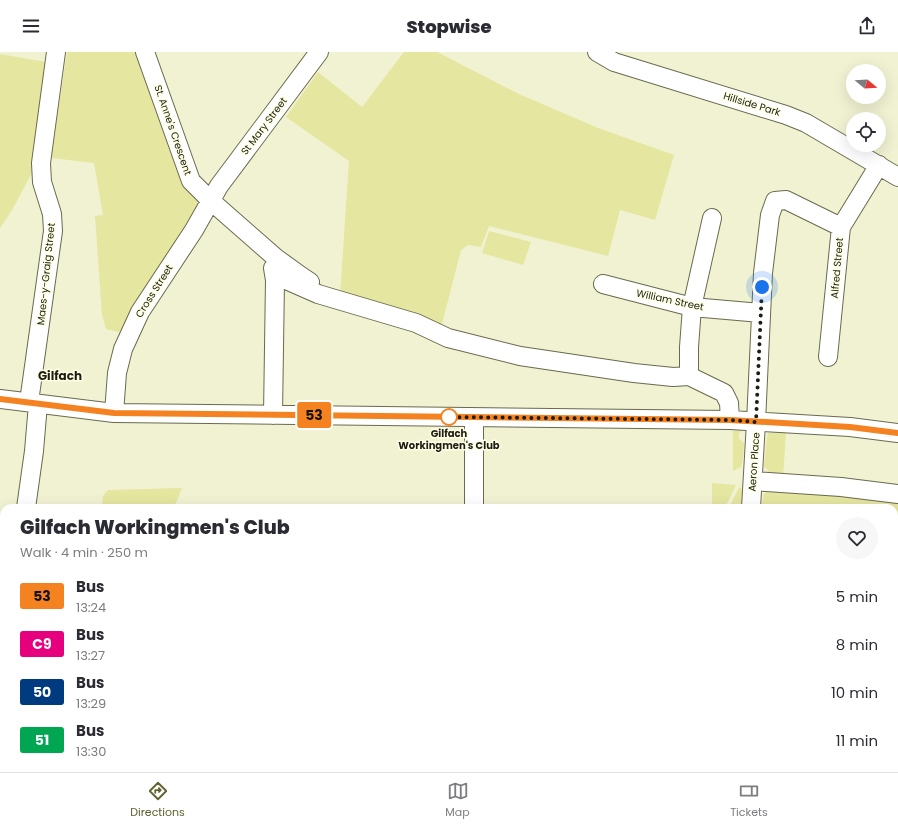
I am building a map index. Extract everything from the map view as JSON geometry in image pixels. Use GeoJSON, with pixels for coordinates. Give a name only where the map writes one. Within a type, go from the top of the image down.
{"type":"FeatureCollection","features":[{"type":"Feature","properties":{"kind":"street","name":"Maes-y-Graig Street"},"geometry":{"type":"LineString","coordinates":[[27,504],[34,451],[34,403],[53,231],[52,214],[42,182],[41,163],[56,52]]}},
{"type":"Feature","properties":{"kind":"street","name":"St. Anne's Crescent"},"geometry":{"type":"LineString","coordinates":[[145,52],[191,181],[211,201],[276,258],[301,276],[320,287]]}},
{"type":"Feature","properties":{"kind":"street","name":"St Mary Street"},"geometry":{"type":"LineString","coordinates":[[211,201],[220,186],[319,52]]}},
{"type":"Feature","properties":{"kind":"street","name":"Hillside Park"},"geometry":{"type":"LineString","coordinates":[[597,52],[614,62],[786,115],[806,123],[898,177]]}},
{"type":"Feature","properties":{"kind":"street","name":"Alfred Street"},"geometry":{"type":"LineString","coordinates":[[828,357],[841,227],[878,165]]}},
{"type":"Feature","properties":{"kind":"street","name":"Aeron Place"},"geometry":{"type":"LineString","coordinates":[[751,504],[763,273],[770,215],[775,201],[786,200],[841,227]]}},
{"type":"Feature","properties":{"kind":"street","name":"Cross Street"},"geometry":{"type":"LineString","coordinates":[[114,413],[117,373],[123,349],[140,312],[194,230],[211,201]]}},
{"type":"Feature","properties":{"kind":"street"},"geometry":{"type":"LineString","coordinates":[[689,376],[689,347],[692,307],[712,218]]}},
{"type":"Feature","properties":{"kind":"street"},"geometry":{"type":"LineString","coordinates":[[273,415],[274,272],[284,279],[318,294],[416,323],[448,338],[520,356],[634,373],[674,377],[689,376],[724,394],[729,403],[730,420]]}},
{"type":"Feature","properties":{"kind":"street","name":"William Street"},"geometry":{"type":"LineString","coordinates":[[603,284],[692,307],[761,313]]}},
{"type":"Feature","properties":{"kind":"street"},"geometry":{"type":"LineString","coordinates":[[0,399],[114,413],[730,420],[850,427],[898,433]]}},
{"type":"Feature","properties":{"kind":"street"},"geometry":{"type":"LineString","coordinates":[[474,418],[474,504]]}},
{"type":"Feature","properties":{"kind":"street"},"geometry":{"type":"LineString","coordinates":[[753,481],[841,487],[898,494]]}},
{"type":"Feature","properties":{"kind":"street"},"geometry":{"type":"LineString","coordinates":[[898,702],[898,726]]}},
{"type":"Feature","properties":{"kind":"green space"},"geometry":{"type":"Polygon","coordinates":[[[67,52],[135,52],[164,130],[197,199],[199,214],[123,333],[106,329],[102,315],[95,216],[103,215],[94,163],[51,158],[67,52]]]}},
{"type":"Feature","properties":{"kind":"green space"},"geometry":{"type":"Polygon","coordinates":[[[404,52],[437,52],[519,94],[598,128],[674,155],[655,220],[620,210],[608,256],[489,226],[481,247],[468,245],[461,250],[441,328],[340,295],[349,161],[286,117],[318,72],[362,107],[404,52]]]}},
{"type":"Feature","properties":{"kind":"green space"},"geometry":{"type":"Polygon","coordinates":[[[0,54],[46,62],[33,171],[12,210],[0,228],[0,54]]]}},
{"type":"Feature","properties":{"kind":"green space"},"geometry":{"type":"Polygon","coordinates":[[[489,231],[531,242],[523,265],[482,253],[489,231]]]}},
{"type":"Feature","properties":{"kind":"green space"},"geometry":{"type":"Polygon","coordinates":[[[733,431],[742,431],[739,433],[739,439],[744,443],[741,467],[733,471],[733,431]]]}},
{"type":"Feature","properties":{"kind":"green space"},"geometry":{"type":"Polygon","coordinates":[[[768,433],[786,433],[783,478],[770,473],[764,466],[768,433]]]}},
{"type":"Feature","properties":{"kind":"green space"},"geometry":{"type":"Polygon","coordinates":[[[712,483],[736,485],[727,504],[712,504],[712,483]]]}},
{"type":"Feature","properties":{"kind":"green space"},"geometry":{"type":"Polygon","coordinates":[[[739,487],[744,493],[744,504],[731,504],[739,487]]]}},
{"type":"Feature","properties":{"kind":"green space"},"geometry":{"type":"Polygon","coordinates":[[[182,488],[176,504],[102,504],[103,496],[108,490],[182,488]]]}},
{"type":"Feature","properties":{"kind":"green space"},"geometry":{"type":"Polygon","coordinates":[[[785,488],[898,504],[762,504],[764,494],[768,489],[785,488]]]}},
{"type":"Feature","properties":{"kind":"bus line","name":"53"},"geometry":{"type":"LineString","coordinates":[[0,399],[114,413],[730,420],[850,427],[898,433]]}},
{"type":"Feature","properties":{"kind":"place","name":"Gilfach Workingmen's Club"},"geometry":{"type":"Point","coordinates":[449,417]}},
{"type":"Feature","properties":{"kind":"district","name":"Gilfach"},"geometry":{"type":"Point","coordinates":[60,375]}},
{"type":"Feature","properties":{"kind":"route"},"geometry":{"type":"LineString","coordinates":[[449,417],[447,417],[670,419],[756,422],[762,287]]}}]}
